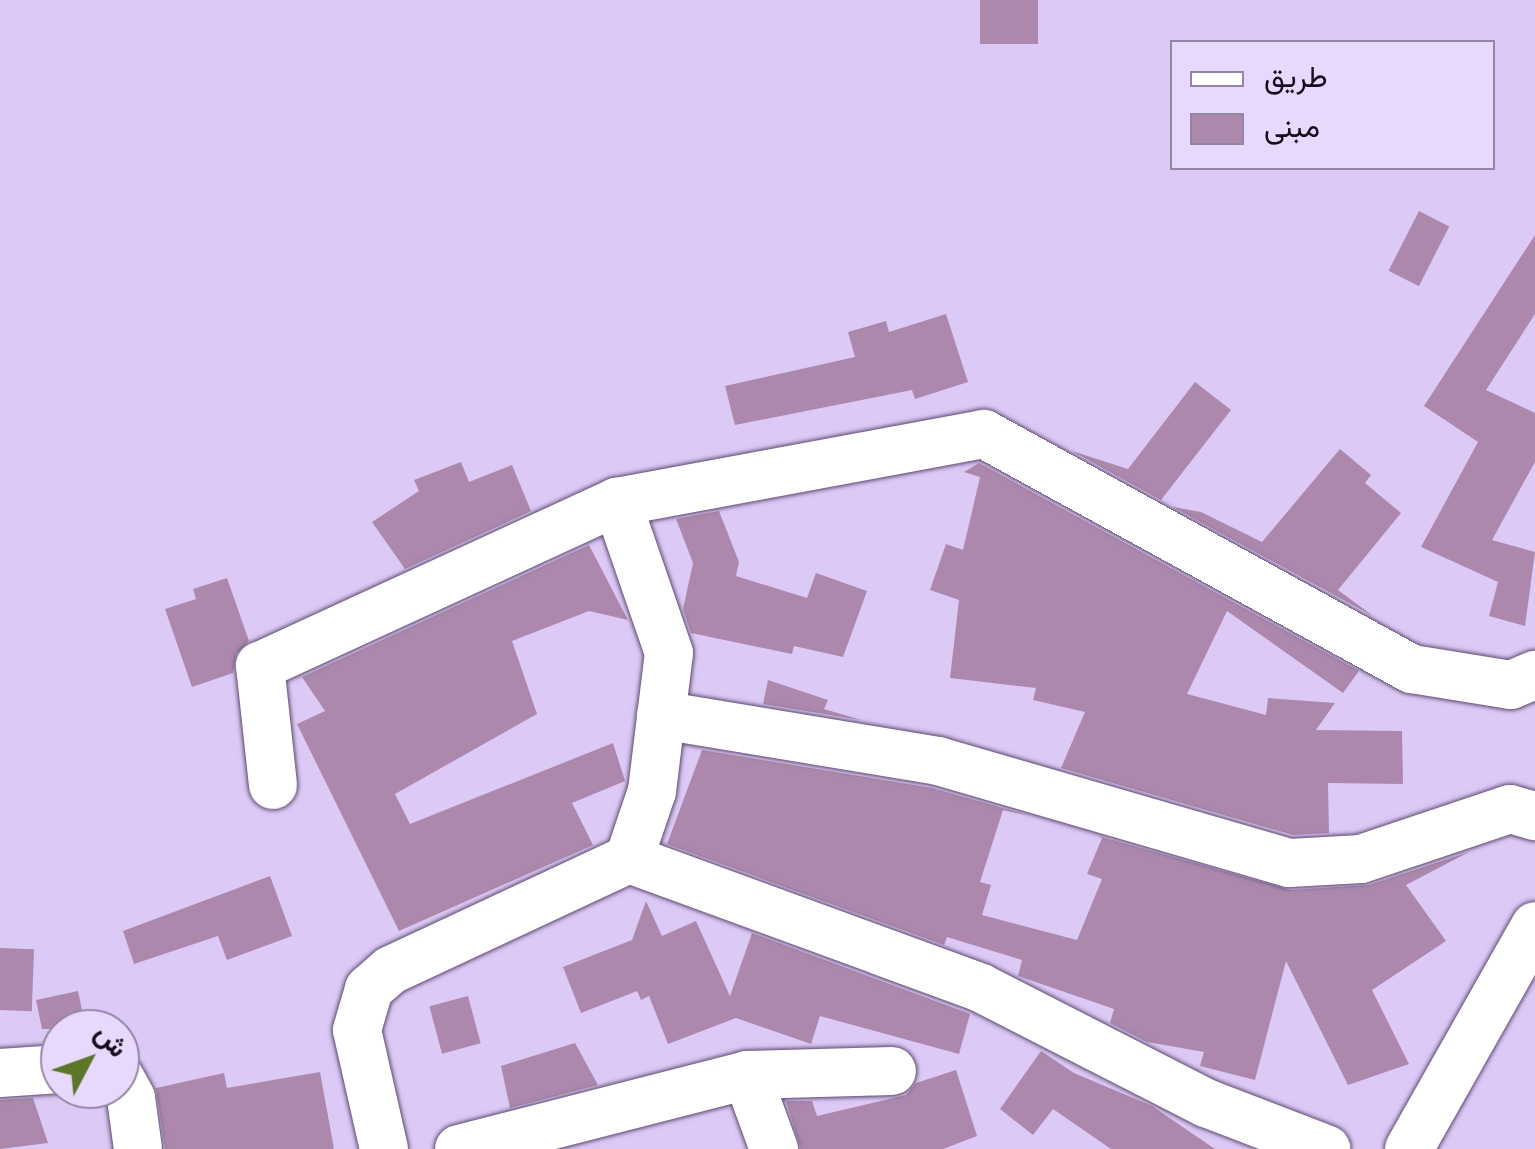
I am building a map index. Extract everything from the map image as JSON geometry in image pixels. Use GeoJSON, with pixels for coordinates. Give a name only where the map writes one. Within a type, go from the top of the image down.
{"type":"FeatureCollection","features":[{"type":"Feature","properties":{"kind":"street"},"geometry":{"type":"LineString","coordinates":[[273,785],[260,666],[617,502],[984,434],[1412,668],[1511,684],[1535,675]]}},
{"type":"Feature","properties":{"kind":"street"},"geometry":{"type":"LineString","coordinates":[[617,502],[668,652],[652,791],[629,858]]}},
{"type":"Feature","properties":{"kind":"street"},"geometry":{"type":"LineString","coordinates":[[661,715],[938,762],[1290,863],[1362,859],[1510,809],[1535,816]]}},
{"type":"Feature","properties":{"kind":"street"},"geometry":{"type":"LineString","coordinates":[[384,1149],[357,1030],[369,989],[391,970],[629,858],[981,988],[1206,1103],[1326,1149]]}},
{"type":"Feature","properties":{"kind":"street"},"geometry":{"type":"LineString","coordinates":[[1409,1149],[1535,926]]}},
{"type":"Feature","properties":{"kind":"street"},"geometry":{"type":"LineString","coordinates":[[0,1073],[40,1071]]}},
{"type":"Feature","properties":{"kind":"street"},"geometry":{"type":"LineString","coordinates":[[459,1149],[599,1132],[747,1075],[892,1071]]}},
{"type":"Feature","properties":{"kind":"street"},"geometry":{"type":"LineString","coordinates":[[747,1075],[774,1149]]}},
{"type":"Feature","properties":{"kind":"street"},"geometry":{"type":"LineString","coordinates":[[132,1109],[138,1149]]}},
{"type":"Feature","properties":{"kind":"building"},"geometry":{"type":"Polygon","coordinates":[[[980,0],[1038,0],[1038,44],[980,44],[980,0]]]}},
{"type":"Feature","properties":{"kind":"building"},"geometry":{"type":"Polygon","coordinates":[[[1419,211],[1449,226],[1419,286],[1389,271],[1419,211]]]}},
{"type":"Feature","properties":{"kind":"building"},"geometry":{"type":"Polygon","coordinates":[[[1535,235],[1535,314],[1486,390],[1535,413],[1535,462],[1492,540],[1535,552],[1525,626],[1489,616],[1498,582],[1421,547],[1478,442],[1424,406],[1535,235]]]}},
{"type":"Feature","properties":{"kind":"building"},"geometry":{"type":"Polygon","coordinates":[[[946,314],[968,382],[915,399],[912,390],[735,425],[725,386],[855,357],[848,332],[886,321],[889,332],[946,314]]]}},
{"type":"Feature","properties":{"kind":"building"},"geometry":{"type":"Polygon","coordinates":[[[1195,382],[1231,410],[1161,500],[1072,451],[1128,469],[1195,382]]]}},
{"type":"Feature","properties":{"kind":"building"},"geometry":{"type":"Polygon","coordinates":[[[1340,449],[1371,475],[1365,483],[1401,513],[1338,590],[1373,616],[1173,507],[1201,512],[1262,542],[1340,449]]]}},
{"type":"Feature","properties":{"kind":"building"},"geometry":{"type":"Polygon","coordinates":[[[461,462],[469,482],[512,465],[531,511],[405,569],[372,522],[419,491],[414,480],[461,462]]]}},
{"type":"Feature","properties":{"kind":"building"},"geometry":{"type":"Polygon","coordinates":[[[979,463],[1359,671],[1343,693],[1227,611],[1187,694],[1266,715],[1268,698],[1335,703],[1316,730],[1402,731],[1403,784],[1328,783],[1329,833],[1293,835],[1061,768],[1085,712],[1033,700],[1036,688],[950,678],[959,600],[930,590],[946,544],[963,550],[980,477],[964,472],[979,463]]]}},
{"type":"Feature","properties":{"kind":"building"},"geometry":{"type":"Polygon","coordinates":[[[719,511],[739,562],[736,576],[807,598],[816,573],[867,591],[843,657],[794,646],[792,654],[691,633],[683,609],[693,563],[676,519],[719,511]]]}},
{"type":"Feature","properties":{"kind":"building"},"geometry":{"type":"Polygon","coordinates":[[[589,545],[628,620],[589,611],[512,641],[537,714],[395,794],[410,824],[613,743],[625,781],[572,803],[593,845],[399,931],[297,724],[325,711],[302,677],[589,545]]]}},
{"type":"Feature","properties":{"kind":"building"},"geometry":{"type":"Polygon","coordinates":[[[227,578],[249,641],[236,654],[233,673],[192,687],[165,609],[196,599],[193,589],[227,578]]]}},
{"type":"Feature","properties":{"kind":"building"},"geometry":{"type":"Polygon","coordinates":[[[768,680],[828,700],[824,709],[861,720],[763,704],[768,680]]]}},
{"type":"Feature","properties":{"kind":"building"},"geometry":{"type":"Polygon","coordinates":[[[702,750],[932,788],[1027,815],[1003,810],[980,882],[991,885],[982,915],[1077,940],[1102,879],[1087,874],[1102,838],[1098,836],[1291,890],[1369,885],[1469,852],[1406,885],[1446,941],[1372,990],[1409,1064],[1348,1085],[1286,961],[1255,1080],[1200,1066],[1204,1052],[1147,1042],[1110,1023],[1114,1009],[1018,976],[1022,960],[947,937],[944,945],[667,844],[702,750]]]}},
{"type":"Feature","properties":{"kind":"building"},"geometry":{"type":"Polygon","coordinates":[[[270,876],[292,936],[227,960],[218,936],[134,964],[123,931],[270,876]]]}},
{"type":"Feature","properties":{"kind":"building"},"geometry":{"type":"Polygon","coordinates":[[[646,901],[662,936],[696,921],[730,996],[752,933],[970,1014],[959,1054],[820,1016],[811,1044],[736,1018],[668,1044],[649,996],[641,1000],[637,991],[581,1013],[563,967],[632,940],[646,901]]]}},
{"type":"Feature","properties":{"kind":"building"},"geometry":{"type":"Polygon","coordinates":[[[0,948],[34,949],[32,1011],[0,1010],[0,948]]]}},
{"type":"Feature","properties":{"kind":"building"},"geometry":{"type":"Polygon","coordinates":[[[78,991],[82,1009],[40,1009],[40,1019],[36,1000],[78,991]]]}},
{"type":"Feature","properties":{"kind":"building"},"geometry":{"type":"Polygon","coordinates":[[[468,996],[481,1043],[442,1054],[429,1006],[468,996]]]}},
{"type":"Feature","properties":{"kind":"building"},"geometry":{"type":"Polygon","coordinates":[[[575,1043],[598,1085],[510,1108],[501,1066],[575,1043]]]}},
{"type":"Feature","properties":{"kind":"building"},"geometry":{"type":"Polygon","coordinates":[[[1041,1051],[1074,1073],[1152,1106],[1215,1149],[1111,1149],[1053,1109],[1033,1135],[1000,1109],[1041,1051]]]}},
{"type":"Feature","properties":{"kind":"building"},"geometry":{"type":"Polygon","coordinates":[[[956,1070],[977,1136],[943,1149],[801,1149],[786,1101],[812,1101],[817,1116],[906,1095],[916,1083],[956,1070]]]}},
{"type":"Feature","properties":{"kind":"building"},"geometry":{"type":"Polygon","coordinates":[[[320,1072],[334,1149],[165,1149],[156,1088],[224,1073],[227,1088],[320,1072]]]}},
{"type":"Feature","properties":{"kind":"building"},"geometry":{"type":"Polygon","coordinates":[[[33,1098],[48,1143],[0,1149],[0,1100],[33,1098]]]}}]}
